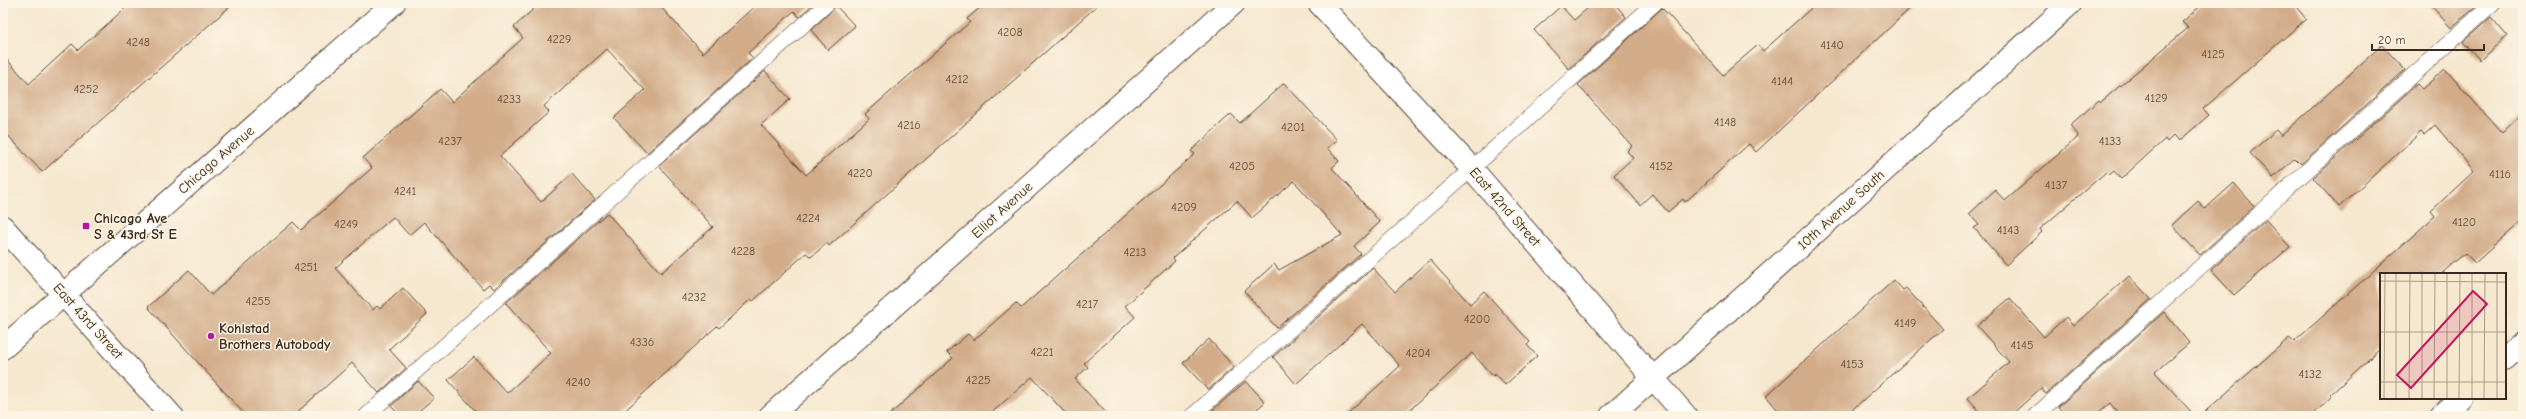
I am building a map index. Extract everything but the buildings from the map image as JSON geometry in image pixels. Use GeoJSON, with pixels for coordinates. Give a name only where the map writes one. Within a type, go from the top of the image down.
{"type":"FeatureCollection","features":[{"type":"Feature","properties":{"kind":"street","name":"Chicago Avenue"},"geometry":{"type":"LineString","coordinates":[[3,348],[394,3]]}},
{"type":"Feature","properties":{"kind":"street","name":"Elliot Avenue"},"geometry":{"type":"LineString","coordinates":[[770,416],[1234,3]]}},
{"type":"Feature","properties":{"kind":"street","name":"East 42nd Street"},"geometry":{"type":"LineString","coordinates":[[1319,3],[1472,168],[1686,416]]}},
{"type":"Feature","properties":{"kind":"street","name":"10th Avenue South"},"geometry":{"type":"LineString","coordinates":[[1611,416],[2071,3]]}},
{"type":"Feature","properties":{"kind":"street","name":"East 43rd Street"},"geometry":{"type":"LineString","coordinates":[[3,227],[172,416]]}},
{"type":"Feature","properties":{"kind":"street"},"geometry":{"type":"LineString","coordinates":[[2506,358],[2523,343]]}},
{"type":"Feature","properties":{"kind":"street"},"geometry":{"type":"LineString","coordinates":[[2441,416],[2460,399]]}},
{"type":"Feature","properties":{"kind":"lane"},"geometry":{"type":"LineString","coordinates":[[366,416],[828,3]]}},
{"type":"Feature","properties":{"kind":"lane"},"geometry":{"type":"LineString","coordinates":[[1192,416],[1472,168],[1655,3]]}},
{"type":"Feature","properties":{"kind":"lane"},"geometry":{"type":"LineString","coordinates":[[2035,416],[2493,3]]}},
{"type":"Feature","properties":{"kind":"place","name":"Chicago Ave S & 43rd St E"},"geometry":{"type":"Point","coordinates":[86,226]}},
{"type":"Feature","properties":{"kind":"place","name":"Kohlstad Brothers Autobody"},"geometry":{"type":"Point","coordinates":[211,336]}}]}
